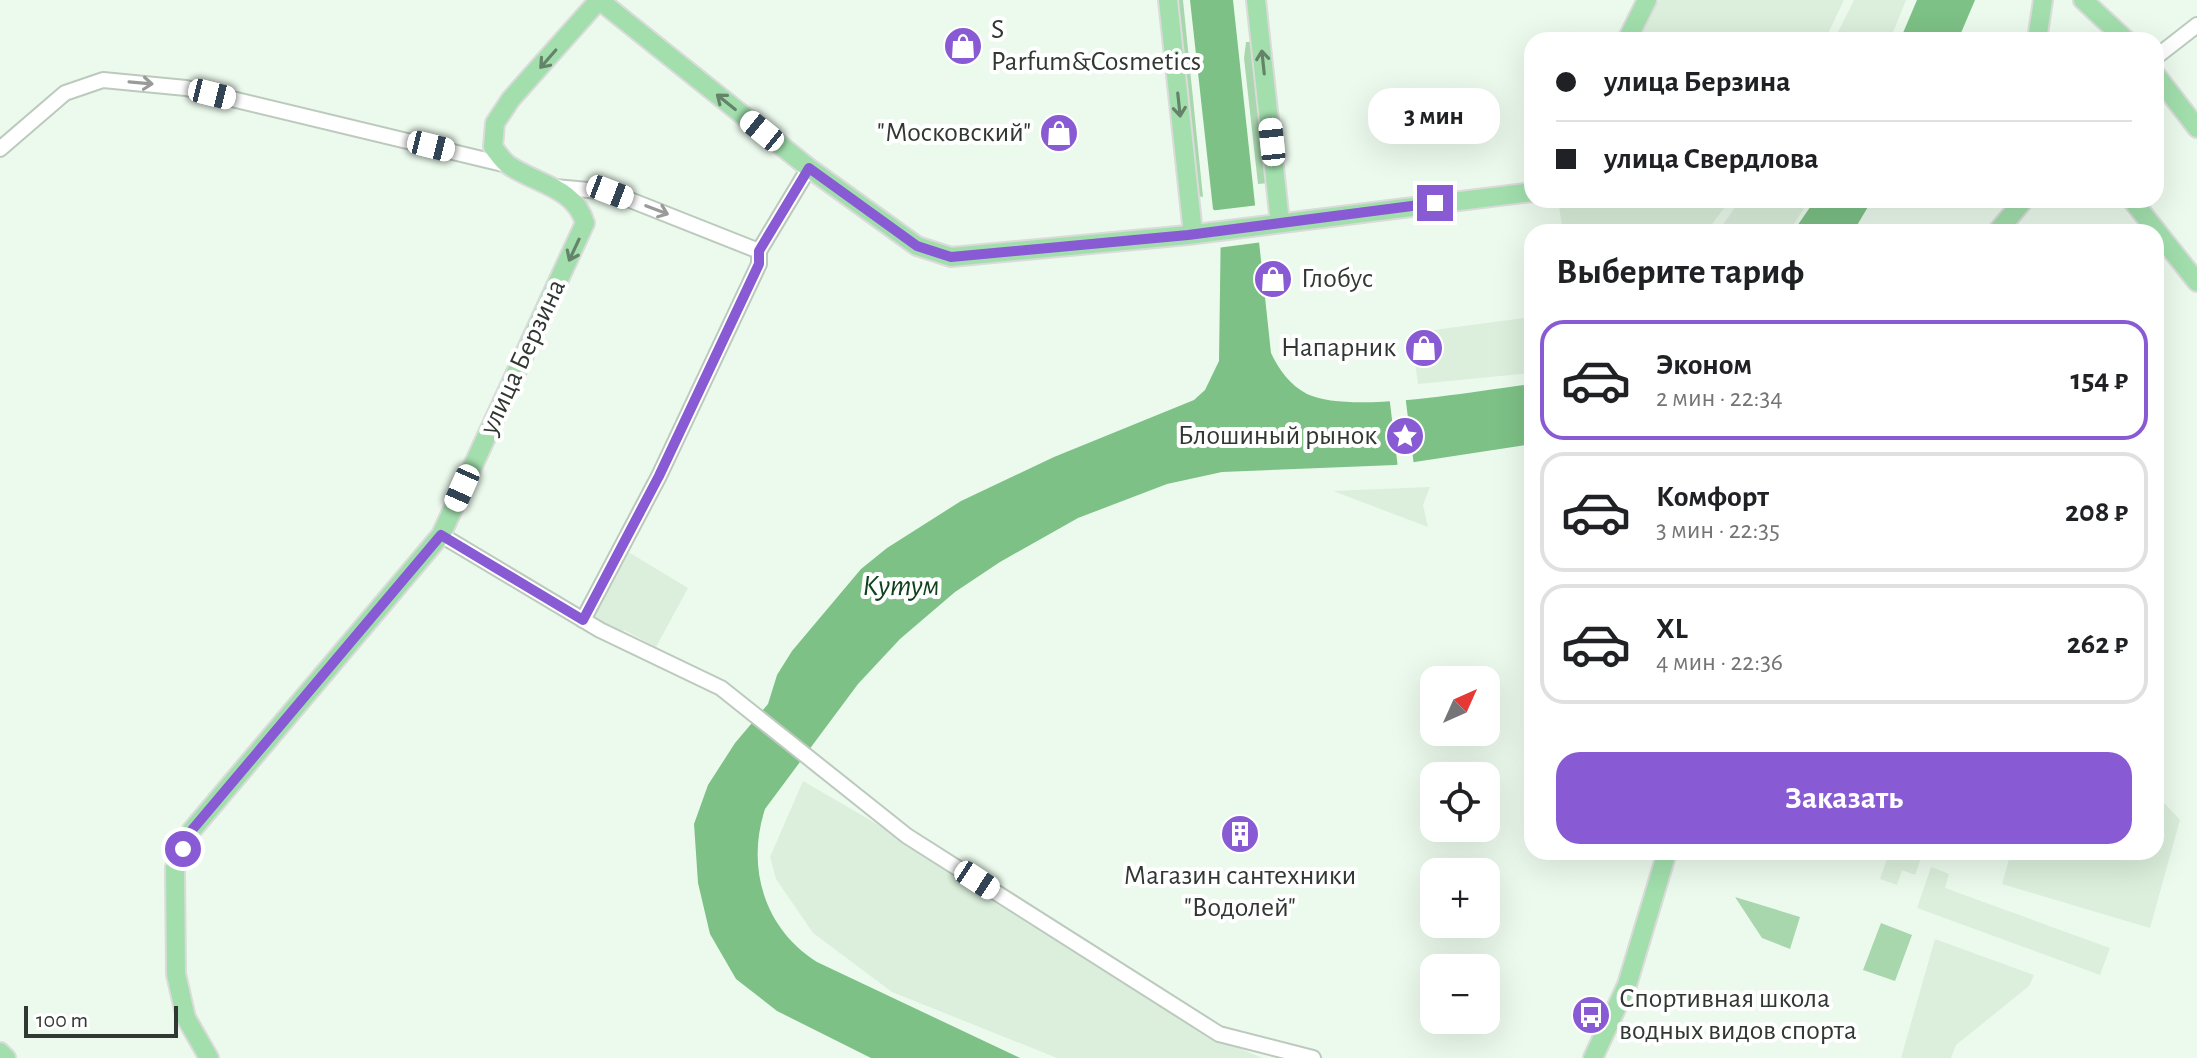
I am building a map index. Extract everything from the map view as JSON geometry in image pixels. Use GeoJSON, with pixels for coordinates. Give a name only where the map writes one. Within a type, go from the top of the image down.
{"type":"FeatureCollection","features":[{"type":"Feature","properties":{"kind":"main road"},"geometry":{"type":"LineString","coordinates":[[555,187],[507,165],[493,147],[495,123],[511,99],[599,0],[809,168],[917,246],[951,257],[1199,233],[1524,193]]}},
{"type":"Feature","properties":{"kind":"main road"},"geometry":{"type":"LineString","coordinates":[[1168,0],[1199,233]]}},
{"type":"Feature","properties":{"kind":"main road"},"geometry":{"type":"LineString","coordinates":[[1256,0],[1274,223]]}},
{"type":"Feature","properties":{"kind":"main road"},"geometry":{"type":"LineString","coordinates":[[1631,32],[1647,0]]}},
{"type":"Feature","properties":{"kind":"main road"},"geometry":{"type":"LineString","coordinates":[[2038,32],[2043,0]]}},
{"type":"Feature","properties":{"kind":"main road"},"geometry":{"type":"LineString","coordinates":[[2083,0],[2117,32]]}},
{"type":"Feature","properties":{"kind":"main road"},"geometry":{"type":"LineString","coordinates":[[2164,85],[2197,128]]}},
{"type":"Feature","properties":{"kind":"main road","name":"улица Берзина"},"geometry":{"type":"LineString","coordinates":[[209,1058],[186,1018],[176,974],[175,868],[186,843],[221,794],[441,535],[585,223],[580,208],[555,187]]}},
{"type":"Feature","properties":{"kind":"main road"},"geometry":{"type":"LineString","coordinates":[[2004,224],[2017,208]]}},
{"type":"Feature","properties":{"kind":"main road"},"geometry":{"type":"LineString","coordinates":[[2138,208],[2151,224]]}},
{"type":"Feature","properties":{"kind":"main road"},"geometry":{"type":"LineString","coordinates":[[2164,240],[2197,282]]}},
{"type":"Feature","properties":{"kind":"main road"},"geometry":{"type":"LineString","coordinates":[[1593,1058],[1627,985],[1665,860]]}},
{"type":"Feature","properties":{"kind":"main road"},"geometry":{"type":"LineString","coordinates":[[0,1052],[6,1058]]}},
{"type":"Feature","properties":{"kind":"street"},"geometry":{"type":"LineString","coordinates":[[2164,51],[2197,25]]}},
{"type":"Feature","properties":{"kind":"street"},"geometry":{"type":"LineString","coordinates":[[0,149],[65,93],[103,80],[186,88],[507,165]]}},
{"type":"Feature","properties":{"kind":"street"},"geometry":{"type":"LineString","coordinates":[[583,620],[665,461],[759,264],[759,251],[809,168]]}},
{"type":"Feature","properties":{"kind":"street"},"geometry":{"type":"LineString","coordinates":[[555,187],[610,192],[759,251]]}},
{"type":"Feature","properties":{"kind":"street"},"geometry":{"type":"LineString","coordinates":[[441,535],[583,620],[721,688],[823,766],[907,836],[1219,1034],[1313,1058]]}},
{"type":"Feature","properties":{"kind":"shaded area"},"geometry":{"type":"Polygon","coordinates":[[[1173,0],[1183,0],[1203,197],[1198,196],[1194,187],[1173,0]]]}},
{"type":"Feature","properties":{"kind":"shaded area"},"geometry":{"type":"Polygon","coordinates":[[[1659,0],[1844,0],[1829,32],[1643,32],[1659,0]]]}},
{"type":"Feature","properties":{"kind":"shaded area"},"geometry":{"type":"Polygon","coordinates":[[[1854,0],[1906,0],[1893,32],[1838,32],[1854,0]]]}},
{"type":"Feature","properties":{"kind":"shaded area"},"geometry":{"type":"Polygon","coordinates":[[[1246,42],[1252,42],[1269,183],[1258,184],[1244,58],[1246,42]]]}},
{"type":"Feature","properties":{"kind":"shaded area"},"geometry":{"type":"Polygon","coordinates":[[[1559,208],[1724,208],[1712,224],[1562,224],[1559,208]]]}},
{"type":"Feature","properties":{"kind":"shaded area"},"geometry":{"type":"Polygon","coordinates":[[[1734,208],[1804,208],[1794,224],[1724,224],[1734,208]]]}},
{"type":"Feature","properties":{"kind":"shaded area"},"geometry":{"type":"Polygon","coordinates":[[[1524,318],[1524,374],[1418,384],[1411,333],[1524,318]]]}},
{"type":"Feature","properties":{"kind":"shaded area"},"geometry":{"type":"Polygon","coordinates":[[[1430,487],[1423,505],[1428,527],[1333,491],[1430,487]]]}},
{"type":"Feature","properties":{"kind":"shaded area"},"geometry":{"type":"Polygon","coordinates":[[[630,553],[688,588],[656,647],[624,630],[619,636],[595,623],[592,613],[624,554],[630,553]]]}},
{"type":"Feature","properties":{"kind":"shaded area"},"geometry":{"type":"Polygon","coordinates":[[[803,781],[927,853],[1197,1030],[1262,1058],[1057,1058],[892,992],[813,933],[776,879],[770,857],[803,781]]]}},
{"type":"Feature","properties":{"kind":"shaded area"},"geometry":{"type":"Polygon","coordinates":[[[2164,803],[2180,820],[2150,928],[2002,884],[2009,860],[2164,860],[2164,803]]]}},
{"type":"Feature","properties":{"kind":"shaded area"},"geometry":{"type":"Polygon","coordinates":[[[1887,860],[1920,860],[1915,875],[1902,870],[1897,885],[1880,879],[1887,860]]]}},
{"type":"Feature","properties":{"kind":"shaded area"},"geometry":{"type":"Polygon","coordinates":[[[1931,867],[1949,874],[1945,888],[2110,948],[2100,975],[1917,908],[1931,867]]]}},
{"type":"Feature","properties":{"kind":"shaded area"},"geometry":{"type":"Polygon","coordinates":[[[1735,897],[1800,917],[1790,949],[1762,938],[1735,897]]]}},
{"type":"Feature","properties":{"kind":"shaded area"},"geometry":{"type":"Polygon","coordinates":[[[1881,923],[1912,935],[1895,981],[1863,970],[1881,923]]]}},
{"type":"Feature","properties":{"kind":"shaded area"},"geometry":{"type":"Polygon","coordinates":[[[1935,939],[2034,975],[2029,986],[1956,1045],[1951,1058],[1901,1058],[1935,939]]]}},
{"type":"Feature","properties":{"kind":"water","name":"Кутум"},"geometry":{"type":"Polygon","coordinates":[[[1190,0],[1233,0],[1271,353],[1281,371],[1307,394],[1327,400],[1354,402],[1416,399],[1524,385],[1524,445],[1395,465],[1222,472],[1167,484],[1078,518],[1000,562],[955,592],[900,639],[858,684],[765,809],[758,853],[764,895],[784,932],[817,962],[1020,1058],[871,1058],[777,1011],[736,979],[710,934],[698,883],[694,824],[708,785],[735,743],[768,704],[777,675],[792,651],[861,569],[887,548],[961,501],[1054,457],[1194,400],[1205,390],[1219,361],[1221,217],[1213,209],[1190,0]]]}},
{"type":"Feature","properties":{"kind":"water"},"geometry":{"type":"Polygon","coordinates":[[[1917,0],[1975,0],[1961,32],[1903,32],[1917,0]]]}},
{"type":"Feature","properties":{"kind":"water"},"geometry":{"type":"Polygon","coordinates":[[[1810,208],[1867,208],[1858,224],[1798,224],[1810,208]]]}},
{"type":"Feature","properties":{"kind":"pier"},"geometry":{"type":"Polygon","coordinates":[[[1259,205],[1263,242],[1217,248],[1217,219],[1209,211],[1259,205]]]}},
{"type":"Feature","properties":{"kind":"pier"},"geometry":{"type":"Polygon","coordinates":[[[1405,394],[1414,466],[1398,468],[1389,395],[1405,394]]]}},
{"type":"Feature","properties":{"kind":"place","name":"S Parfum&Cosmetics"},"geometry":{"type":"Point","coordinates":[963,46]}},
{"type":"Feature","properties":{"kind":"place","name":"\"Московский\""},"geometry":{"type":"Point","coordinates":[1059,133]}},
{"type":"Feature","properties":{"kind":"place","name":"Глобус"},"geometry":{"type":"Point","coordinates":[1273,279]}},
{"type":"Feature","properties":{"kind":"place","name":"Напарник"},"geometry":{"type":"Point","coordinates":[1424,348]}},
{"type":"Feature","properties":{"kind":"place","name":"Блошиный рынок"},"geometry":{"type":"Point","coordinates":[1405,436]}},
{"type":"Feature","properties":{"kind":"place","name":"Магазин сантехники \"Водолей\""},"geometry":{"type":"Point","coordinates":[1240,834]}},
{"type":"Feature","properties":{"kind":"place","name":"Спортивная школа водных видов спорта"},"geometry":{"type":"Point","coordinates":[1591,1015]}},
{"type":"Feature","properties":{"kind":"route"},"geometry":{"type":"LineString","coordinates":[[183,849],[192,830],[441,535],[583,620],[659,476],[759,264],[759,251],[809,168],[917,246],[951,257],[1188,235],[1435,203]]}}]}
